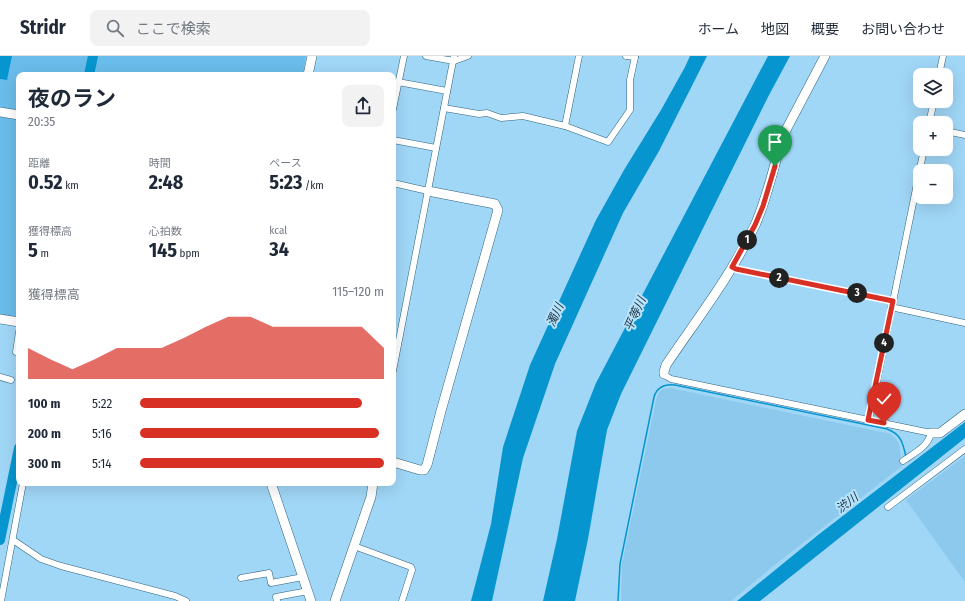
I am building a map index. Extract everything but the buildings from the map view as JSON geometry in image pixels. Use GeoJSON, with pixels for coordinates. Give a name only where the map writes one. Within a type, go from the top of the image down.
{"type":"FeatureCollection","features":[{"type":"Feature","properties":{"kind":"street"},"geometry":{"type":"LineString","coordinates":[[309,72],[312,56]]}},
{"type":"Feature","properties":{"kind":"street"},"geometry":{"type":"LineString","coordinates":[[396,93],[404,56]]}},
{"type":"Feature","properties":{"kind":"street"},"geometry":{"type":"LineString","coordinates":[[426,56],[454,58],[468,56]]}},
{"type":"Feature","properties":{"kind":"street"},"geometry":{"type":"LineString","coordinates":[[565,126],[579,56]]}},
{"type":"Feature","properties":{"kind":"street"},"geometry":{"type":"LineString","coordinates":[[444,108],[487,114],[501,118],[523,116],[565,126],[608,142],[630,110],[630,80],[635,57],[626,56]]}},
{"type":"Feature","properties":{"kind":"street"},"geometry":{"type":"LineString","coordinates":[[825,56],[781,142],[766,199],[755,225],[732,267],[666,365],[664,374],[671,379],[931,433],[940,433],[965,414]]}},
{"type":"Feature","properties":{"kind":"street"},"geometry":{"type":"LineString","coordinates":[[940,68],[943,56]]}},
{"type":"Feature","properties":{"kind":"street"},"geometry":{"type":"LineString","coordinates":[[396,356],[454,58]]}},
{"type":"Feature","properties":{"kind":"street"},"geometry":{"type":"LineString","coordinates":[[398,82],[447,91]]}},
{"type":"Feature","properties":{"kind":"street"},"geometry":{"type":"LineString","coordinates":[[0,112],[16,115]]}},
{"type":"Feature","properties":{"kind":"street"},"geometry":{"type":"LineString","coordinates":[[953,132],[965,135]]}},
{"type":"Feature","properties":{"kind":"street"},"geometry":{"type":"LineString","coordinates":[[396,141],[436,148]]}},
{"type":"Feature","properties":{"kind":"street"},"geometry":{"type":"LineString","coordinates":[[868,420],[923,156]]}},
{"type":"Feature","properties":{"kind":"street"},"geometry":{"type":"LineString","coordinates":[[396,185],[495,204],[498,210],[427,465],[424,470],[420,470],[396,463]]}},
{"type":"Feature","properties":{"kind":"street"},"geometry":{"type":"LineString","coordinates":[[732,267],[892,304],[965,323]]}},
{"type":"Feature","properties":{"kind":"street"},"geometry":{"type":"LineString","coordinates":[[0,319],[16,322]]}},
{"type":"Feature","properties":{"kind":"street"},"geometry":{"type":"LineString","coordinates":[[0,377],[11,380]]}},
{"type":"Feature","properties":{"kind":"street"},"geometry":{"type":"LineString","coordinates":[[906,459],[926,444],[931,433]]}},
{"type":"Feature","properties":{"kind":"street"},"geometry":{"type":"LineString","coordinates":[[888,507],[965,449]]}},
{"type":"Feature","properties":{"kind":"street"},"geometry":{"type":"LineString","coordinates":[[1,601],[22,486]]}},
{"type":"Feature","properties":{"kind":"street"},"geometry":{"type":"LineString","coordinates":[[272,486],[311,601]]}},
{"type":"Feature","properties":{"kind":"street"},"geometry":{"type":"LineString","coordinates":[[335,601],[371,497],[373,486]]}},
{"type":"Feature","properties":{"kind":"street"},"geometry":{"type":"LineString","coordinates":[[13,540],[41,559],[61,566],[175,596],[186,601]]}},
{"type":"Feature","properties":{"kind":"street"},"geometry":{"type":"LineString","coordinates":[[354,546],[411,567],[412,570],[402,601]]}},
{"type":"Feature","properties":{"kind":"street"},"geometry":{"type":"LineString","coordinates":[[241,578],[269,573],[271,584],[303,577]]}},
{"type":"Feature","properties":{"kind":"street"},"geometry":{"type":"LineString","coordinates":[[277,601],[276,597],[308,591]]}},
{"type":"Feature","properties":{"kind":"shaded area"},"geometry":{"type":"Polygon","coordinates":[[[0,56],[306,56],[303,72],[16,72],[16,321],[0,318],[0,56]]]}},
{"type":"Feature","properties":{"kind":"shaded area"},"geometry":{"type":"Polygon","coordinates":[[[670,388],[891,434],[899,444],[902,466],[772,567],[731,601],[621,601],[622,564],[656,400],[659,392],[663,389],[670,388]]]}},
{"type":"Feature","properties":{"kind":"shaded area"},"geometry":{"type":"Polygon","coordinates":[[[965,456],[965,582],[906,500],[965,456]]]}},
{"type":"Feature","properties":{"kind":"water"},"geometry":{"type":"Polygon","coordinates":[[[0,56],[12,56],[7,80],[0,79],[0,56]]]}},
{"type":"Feature","properties":{"kind":"water","name":"濁川"},"geometry":{"type":"Polygon","coordinates":[[[690,56],[707,56],[659,151],[623,213],[555,364],[523,458],[492,601],[471,601],[491,524],[503,447],[530,365],[596,220],[624,170],[661,110],[690,56]]]}},
{"type":"Feature","properties":{"kind":"water","name":"平等川"},"geometry":{"type":"Polygon","coordinates":[[[768,56],[790,56],[768,97],[621,394],[607,430],[588,539],[575,601],[543,601],[557,539],[577,431],[596,383],[768,56]]]}},
{"type":"Feature","properties":{"kind":"water"},"geometry":{"type":"Polygon","coordinates":[[[965,422],[965,438],[760,601],[737,601],[818,535],[965,422]]]}},
{"type":"Feature","properties":{"kind":"waterway"},"geometry":{"type":"LineString","coordinates":[[90,72],[93,56]]}},
{"type":"Feature","properties":{"kind":"waterway"},"geometry":{"type":"LineString","coordinates":[[618,601],[620,564],[654,397],[657,391],[662,387],[675,385],[887,429],[892,431],[901,440],[906,457]]}},
{"type":"Feature","properties":{"kind":"waterway"},"geometry":{"type":"LineString","coordinates":[[0,540],[16,463]]}},
{"type":"Feature","properties":{"kind":"route"},"geometry":{"type":"LineString","coordinates":[[775,166],[766,199],[755,225],[732,267],[893,301],[868,420],[884,423]]}},
{"type":"Feature","properties":{"kind":"water label","name":"渋川"},"geometry":{"type":"Point","coordinates":[847,503]}}]}
